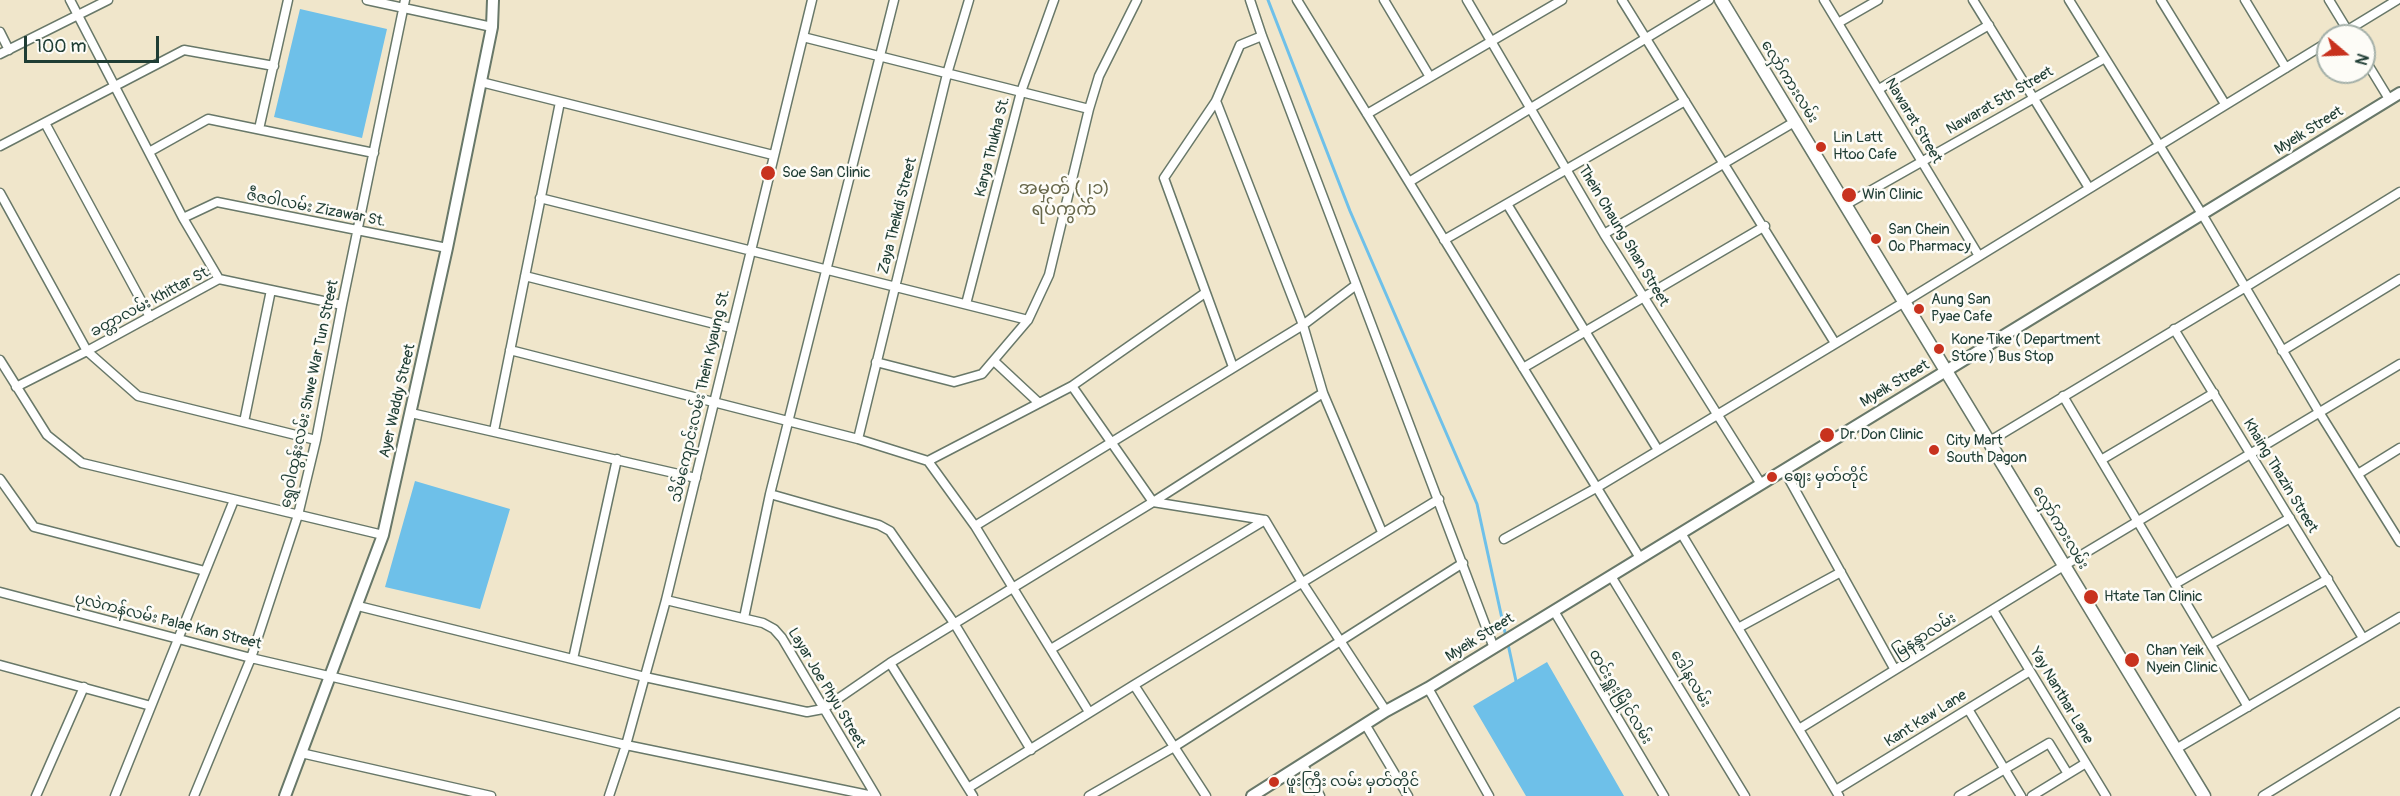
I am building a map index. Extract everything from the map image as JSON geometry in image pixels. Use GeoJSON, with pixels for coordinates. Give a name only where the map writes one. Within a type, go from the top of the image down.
{"type":"FeatureCollection","features":[{"type":"Feature","properties":{"kind":"main road","name":"လှော်ကားလမ်း"},"geometry":{"type":"LineString","coordinates":[[1721,0],[1906,301],[2204,796]]}},
{"type":"Feature","properties":{"kind":"street"},"geometry":{"type":"LineString","coordinates":[[70,0],[183,218],[219,279]]}},
{"type":"Feature","properties":{"kind":"street"},"geometry":{"type":"LineString","coordinates":[[0,54],[108,0]]}},
{"type":"Feature","properties":{"kind":"street"},"geometry":{"type":"LineString","coordinates":[[259,129],[288,0]]}},
{"type":"Feature","properties":{"kind":"street"},"geometry":{"type":"LineString","coordinates":[[367,0],[405,4],[492,27]]}},
{"type":"Feature","properties":{"kind":"street","name":"Ayer Waddy Street"},"geometry":{"type":"LineString","coordinates":[[285,796],[383,535],[447,248],[492,27],[493,0]]}},
{"type":"Feature","properties":{"kind":"street","name":"သိမ်ကျောင်းလမ်း Thein Kyaung St."},"geometry":{"type":"LineString","coordinates":[[609,796],[626,745],[666,600],[812,0]]}},
{"type":"Feature","properties":{"kind":"street"},"geometry":{"type":"LineString","coordinates":[[744,618],[770,494],[894,0]]}},
{"type":"Feature","properties":{"kind":"street","name":"Zaya Theikdi Street"},"geometry":{"type":"LineString","coordinates":[[858,440],[947,74],[969,0]]}},
{"type":"Feature","properties":{"kind":"street","name":"Karya Thukha St."},"geometry":{"type":"LineString","coordinates":[[966,304],[1021,92],[1054,0]]}},
{"type":"Feature","properties":{"kind":"street"},"geometry":{"type":"LineString","coordinates":[[876,362],[954,382],[982,374],[1028,320],[1049,275],[1099,76],[1137,0]]}},
{"type":"Feature","properties":{"kind":"street"},"geometry":{"type":"LineString","coordinates":[[1250,0],[1494,648]]}},
{"type":"Feature","properties":{"kind":"street"},"geometry":{"type":"LineString","coordinates":[[1297,0],[1640,558]]}},
{"type":"Feature","properties":{"kind":"street"},"geometry":{"type":"LineString","coordinates":[[1384,0],[1430,77]]}},
{"type":"Feature","properties":{"kind":"street","name":"Thein Chaung Shan Street"},"geometry":{"type":"LineString","coordinates":[[1467,0],[1604,234],[1761,484]]}},
{"type":"Feature","properties":{"kind":"street"},"geometry":{"type":"LineString","coordinates":[[1367,114],[1562,0]]}},
{"type":"Feature","properties":{"kind":"street"},"geometry":{"type":"LineString","coordinates":[[1622,0],[1836,343]]}},
{"type":"Feature","properties":{"kind":"street"},"geometry":{"type":"LineString","coordinates":[[1409,182],[1709,0]]}},
{"type":"Feature","properties":{"kind":"street","name":"Nawarat Street"},"geometry":{"type":"LineString","coordinates":[[1824,0],[1979,256]]}},
{"type":"Feature","properties":{"kind":"street"},"geometry":{"type":"LineString","coordinates":[[1838,23],[1878,0]]}},
{"type":"Feature","properties":{"kind":"street"},"geometry":{"type":"LineString","coordinates":[[1973,0],[2089,188]]}},
{"type":"Feature","properties":{"kind":"street"},"geometry":{"type":"LineString","coordinates":[[2070,0],[2400,542]]}},
{"type":"Feature","properties":{"kind":"street"},"geometry":{"type":"LineString","coordinates":[[2161,0],[2225,105]]}},
{"type":"Feature","properties":{"kind":"street"},"geometry":{"type":"LineString","coordinates":[[2245,0],[2286,68]]}},
{"type":"Feature","properties":{"kind":"street"},"geometry":{"type":"LineString","coordinates":[[2330,0],[2344,24]]}},
{"type":"Feature","properties":{"kind":"street"},"geometry":{"type":"LineString","coordinates":[[2362,24],[2397,0]]}},
{"type":"Feature","properties":{"kind":"street","name":"ရွှေဝါထွန်းလမ်း Shwe War Tun Street"},"geometry":{"type":"LineString","coordinates":[[194,796],[251,658],[298,515],[316,440],[405,4]]}},
{"type":"Feature","properties":{"kind":"street"},"geometry":{"type":"LineString","coordinates":[[1878,89],[1989,25]]}},
{"type":"Feature","properties":{"kind":"street"},"geometry":{"type":"LineString","coordinates":[[0,32],[9,50]]}},
{"type":"Feature","properties":{"kind":"street"},"geometry":{"type":"LineString","coordinates":[[1233,367],[1164,178],[1216,101],[1240,45],[1262,36]]}},
{"type":"Feature","properties":{"kind":"street"},"geometry":{"type":"LineString","coordinates":[[802,37],[1089,109]]}},
{"type":"Feature","properties":{"kind":"street"},"geometry":{"type":"LineString","coordinates":[[1504,539],[1596,488],[2316,49]]}},
{"type":"Feature","properties":{"kind":"street"},"geometry":{"type":"LineString","coordinates":[[0,146],[184,50],[274,66]]}},
{"type":"Feature","properties":{"kind":"street","name":"Nawarat 5th Street"},"geometry":{"type":"LineString","coordinates":[[1846,204],[2105,57]]}},
{"type":"Feature","properties":{"kind":"street"},"geometry":{"type":"LineString","coordinates":[[2376,77],[2389,99]]}},
{"type":"Feature","properties":{"kind":"street"},"geometry":{"type":"LineString","coordinates":[[481,82],[773,155]]}},
{"type":"Feature","properties":{"kind":"street","name":"Myeik Street"},"geometry":{"type":"LineString","coordinates":[[1252,796],[1386,711],[1494,648],[2400,93]]}},
{"type":"Feature","properties":{"kind":"street"},"geometry":{"type":"LineString","coordinates":[[1216,101],[1303,325],[1323,393],[1382,532]]}},
{"type":"Feature","properties":{"kind":"street"},"geometry":{"type":"LineString","coordinates":[[1444,240],[1685,101]]}},
{"type":"Feature","properties":{"kind":"street"},"geometry":{"type":"LineString","coordinates":[[494,431],[560,102]]}},
{"type":"Feature","properties":{"kind":"street"},"geometry":{"type":"LineString","coordinates":[[149,152],[208,119],[374,153]]}},
{"type":"Feature","properties":{"kind":"street"},"geometry":{"type":"LineString","coordinates":[[1604,234],[1796,121]]}},
{"type":"Feature","properties":{"kind":"street"},"geometry":{"type":"LineString","coordinates":[[45,123],[150,317]]}},
{"type":"Feature","properties":{"kind":"street"},"geometry":{"type":"LineString","coordinates":[[1990,441],[2400,192]]}},
{"type":"Feature","properties":{"kind":"street"},"geometry":{"type":"LineString","coordinates":[[0,193],[87,351],[138,396],[316,440]]}},
{"type":"Feature","properties":{"kind":"street"},"geometry":{"type":"LineString","coordinates":[[540,198],[1028,320]]}},
{"type":"Feature","properties":{"kind":"street","name":"ဇီဇဝါလမ်း Zizawar St."},"geometry":{"type":"LineString","coordinates":[[183,218],[217,202],[447,248]]}},
{"type":"Feature","properties":{"kind":"street"},"geometry":{"type":"LineString","coordinates":[[1507,204],[1658,450]]}},
{"type":"Feature","properties":{"kind":"street"},"geometry":{"type":"LineString","coordinates":[[1523,368],[1765,226]]}},
{"type":"Feature","properties":{"kind":"street"},"geometry":{"type":"LineString","coordinates":[[525,276],[731,328]]}},
{"type":"Feature","properties":{"kind":"street","name":"ခတ္တာလမ်း Khittar St."},"geometry":{"type":"LineString","coordinates":[[16,387],[219,279],[342,305]]}},
{"type":"Feature","properties":{"kind":"street"},"geometry":{"type":"LineString","coordinates":[[2282,351],[2400,279]]}},
{"type":"Feature","properties":{"kind":"street"},"geometry":{"type":"LineString","coordinates":[[975,526],[1303,325],[1356,285]]}},
{"type":"Feature","properties":{"kind":"street"},"geometry":{"type":"LineString","coordinates":[[244,422],[270,290]]}},
{"type":"Feature","properties":{"kind":"street"},"geometry":{"type":"LineString","coordinates":[[928,461],[1072,386],[1205,292]]}},
{"type":"Feature","properties":{"kind":"street","name":"Khaing Thazin Street"},"geometry":{"type":"LineString","coordinates":[[2174,329],[2363,638]]}},
{"type":"Feature","properties":{"kind":"street"},"geometry":{"type":"LineString","coordinates":[[510,350],[858,440],[928,461],[975,526],[1089,712]]}},
{"type":"Feature","properties":{"kind":"street"},"geometry":{"type":"LineString","coordinates":[[0,360],[47,435],[82,463],[383,535]]}},
{"type":"Feature","properties":{"kind":"street"},"geometry":{"type":"LineString","coordinates":[[994,361],[1039,403]]}},
{"type":"Feature","properties":{"kind":"street","name":"မြနန္ဒာလမ်း"},"geometry":{"type":"LineString","coordinates":[[1799,729],[2065,565],[2400,364]]}},
{"type":"Feature","properties":{"kind":"street"},"geometry":{"type":"LineString","coordinates":[[1072,386],[1153,502],[1265,520]]}},
{"type":"Feature","properties":{"kind":"street"},"geometry":{"type":"LineString","coordinates":[[358,606],[645,677],[807,712],[823,709],[890,663],[1153,502],[1323,393]]}},
{"type":"Feature","properties":{"kind":"street"},"geometry":{"type":"LineString","coordinates":[[2101,460],[2214,393]]}},
{"type":"Feature","properties":{"kind":"street"},"geometry":{"type":"LineString","coordinates":[[2063,396],[2248,707]]}},
{"type":"Feature","properties":{"kind":"street"},"geometry":{"type":"LineString","coordinates":[[411,413],[696,478]]}},
{"type":"Feature","properties":{"kind":"street"},"geometry":{"type":"LineString","coordinates":[[2358,474],[2400,448]]}},
{"type":"Feature","properties":{"kind":"street"},"geometry":{"type":"LineString","coordinates":[[573,659],[617,459]]}},
{"type":"Feature","properties":{"kind":"street"},"geometry":{"type":"LineString","coordinates":[[1784,470],[1895,670]]}},
{"type":"Feature","properties":{"kind":"street"},"geometry":{"type":"LineString","coordinates":[[0,479],[34,527],[205,571]]}},
{"type":"Feature","properties":{"kind":"street"},"geometry":{"type":"LineString","coordinates":[[770,494],[879,525],[890,531],[954,623],[1031,750]]}},
{"type":"Feature","properties":{"kind":"street"},"geometry":{"type":"LineString","coordinates":[[890,663],[970,792],[1089,712],[1303,584],[1382,532],[1439,499]]}},
{"type":"Feature","properties":{"kind":"street"},"geometry":{"type":"LineString","coordinates":[[115,796],[234,500]]}},
{"type":"Feature","properties":{"kind":"street"},"geometry":{"type":"LineString","coordinates":[[2175,584],[2290,518]]}},
{"type":"Feature","properties":{"kind":"street"},"geometry":{"type":"LineString","coordinates":[[1265,520],[1303,584],[1386,711]]}},
{"type":"Feature","properties":{"kind":"street"},"geometry":{"type":"LineString","coordinates":[[1051,649],[1265,520]]}},
{"type":"Feature","properties":{"kind":"street"},"geometry":{"type":"LineString","coordinates":[[1681,533],[1837,793]]}},
{"type":"Feature","properties":{"kind":"street"},"geometry":{"type":"LineString","coordinates":[[1089,796],[1174,747],[1463,563]]}},
{"type":"Feature","properties":{"kind":"street"},"geometry":{"type":"LineString","coordinates":[[1738,628],[1841,572]]}},
{"type":"Feature","properties":{"kind":"street","name":"ဒေါနလမ်း"},"geometry":{"type":"LineString","coordinates":[[1611,576],[1746,796]]}},
{"type":"Feature","properties":{"kind":"street"},"geometry":{"type":"LineString","coordinates":[[2211,644],[2328,579]]}},
{"type":"Feature","properties":{"kind":"street","name":"ပုလဲကန်လမ်း Palae Kan Street"},"geometry":{"type":"LineString","coordinates":[[0,592],[251,658],[331,674],[626,745],[874,796]]}},
{"type":"Feature","properties":{"kind":"street","name":"Layar Joe Phyu Street"},"geometry":{"type":"LineString","coordinates":[[666,600],[763,622],[774,629],[782,638],[874,796]]}},
{"type":"Feature","properties":{"kind":"street","name":"Yay Nanthar Lane"},"geometry":{"type":"LineString","coordinates":[[1993,610],[2106,796]]}},
{"type":"Feature","properties":{"kind":"street","name":"ထင်းရှူးမြိုင်လမ်း"},"geometry":{"type":"LineString","coordinates":[[1554,611],[1664,796]]}},
{"type":"Feature","properties":{"kind":"street"},"geometry":{"type":"LineString","coordinates":[[2176,749],[2400,617]]}},
{"type":"Feature","properties":{"kind":"street"},"geometry":{"type":"LineString","coordinates":[[0,665],[151,706]]}},
{"type":"Feature","properties":{"kind":"street","name":"Kant Kaw Lane"},"geometry":{"type":"LineString","coordinates":[[1837,793],[2030,671]]}},
{"type":"Feature","properties":{"kind":"street"},"geometry":{"type":"LineString","coordinates":[[1134,686],[1206,796]]}},
{"type":"Feature","properties":{"kind":"street"},"geometry":{"type":"LineString","coordinates":[[36,796],[84,687]]}},
{"type":"Feature","properties":{"kind":"street"},"geometry":{"type":"LineString","coordinates":[[1428,688],[1489,796]]}},
{"type":"Feature","properties":{"kind":"street"},"geometry":{"type":"LineString","coordinates":[[1968,709],[2021,796]]}},
{"type":"Feature","properties":{"kind":"street"},"geometry":{"type":"LineString","coordinates":[[2263,796],[2400,712]]}},
{"type":"Feature","properties":{"kind":"street"},"geometry":{"type":"LineString","coordinates":[[1365,724],[1408,796]]}},
{"type":"Feature","properties":{"kind":"street"},"geometry":{"type":"LineString","coordinates":[[1959,796],[2049,743],[2068,774]]}},
{"type":"Feature","properties":{"kind":"street"},"geometry":{"type":"LineString","coordinates":[[301,753],[491,796]]}},
{"type":"Feature","properties":{"kind":"street"},"geometry":{"type":"LineString","coordinates":[[2032,796],[2086,763]]}},
{"type":"Feature","properties":{"kind":"street"},"geometry":{"type":"LineString","coordinates":[[1303,765],[1320,796]]}},
{"type":"Feature","properties":{"kind":"water"},"geometry":{"type":"Polygon","coordinates":[[[300,9],[387,29],[362,138],[274,117],[300,9]]]}},
{"type":"Feature","properties":{"kind":"water"},"geometry":{"type":"Polygon","coordinates":[[[415,481],[510,509],[480,609],[385,587],[415,481]]]}},
{"type":"Feature","properties":{"kind":"water"},"geometry":{"type":"Polygon","coordinates":[[[1547,662],[1624,796],[1526,796],[1473,706],[1547,662]]]}},
{"type":"Feature","properties":{"kind":"waterway"},"geometry":{"type":"LineString","coordinates":[[1268,0],[1350,211],[1477,504],[1506,637]]}},
{"type":"Feature","properties":{"kind":"waterway"},"geometry":{"type":"LineString","coordinates":[[1508,644],[1516,681]]}},
{"type":"Feature","properties":{"kind":"place","name":"Lin Latt Htoo Cafe"},"geometry":{"type":"Point","coordinates":[1821,147]}},
{"type":"Feature","properties":{"kind":"place","name":"Soe San Clinic"},"geometry":{"type":"Point","coordinates":[768,173]}},
{"type":"Feature","properties":{"kind":"place","name":"Win Clinic"},"geometry":{"type":"Point","coordinates":[1849,195]}},
{"type":"Feature","properties":{"kind":"place","name":"San Chein Oo Pharmacy"},"geometry":{"type":"Point","coordinates":[1876,239]}},
{"type":"Feature","properties":{"kind":"place","name":"Aung San Pyae Cafe"},"geometry":{"type":"Point","coordinates":[1919,309]}},
{"type":"Feature","properties":{"kind":"place","name":"Kone Tike ( Department Store ) Bus Stop"},"geometry":{"type":"Point","coordinates":[1939,349]}},
{"type":"Feature","properties":{"kind":"place","name":"Dr. Don Clinic"},"geometry":{"type":"Point","coordinates":[1827,435]}},
{"type":"Feature","properties":{"kind":"place","name":"City Mart South Dagon"},"geometry":{"type":"Point","coordinates":[1934,450]}},
{"type":"Feature","properties":{"kind":"place","name":"ဈေး မှတ်တိုင်"},"geometry":{"type":"Point","coordinates":[1772,477]}},
{"type":"Feature","properties":{"kind":"place","name":"Htate Tan Clinic"},"geometry":{"type":"Point","coordinates":[2091,597]}},
{"type":"Feature","properties":{"kind":"place","name":"Chan Yeik Nyein Clinic"},"geometry":{"type":"Point","coordinates":[2132,660]}},
{"type":"Feature","properties":{"kind":"place","name":"ဖူးကြီး လမ်း မှတ်တိုင်"},"geometry":{"type":"Point","coordinates":[1274,782]}},
{"type":"Feature","properties":{"kind":"district","name":"အမှတ် (၂၁) ရပ်ကွက်"},"geometry":{"type":"Point","coordinates":[1064,199]}}]}
